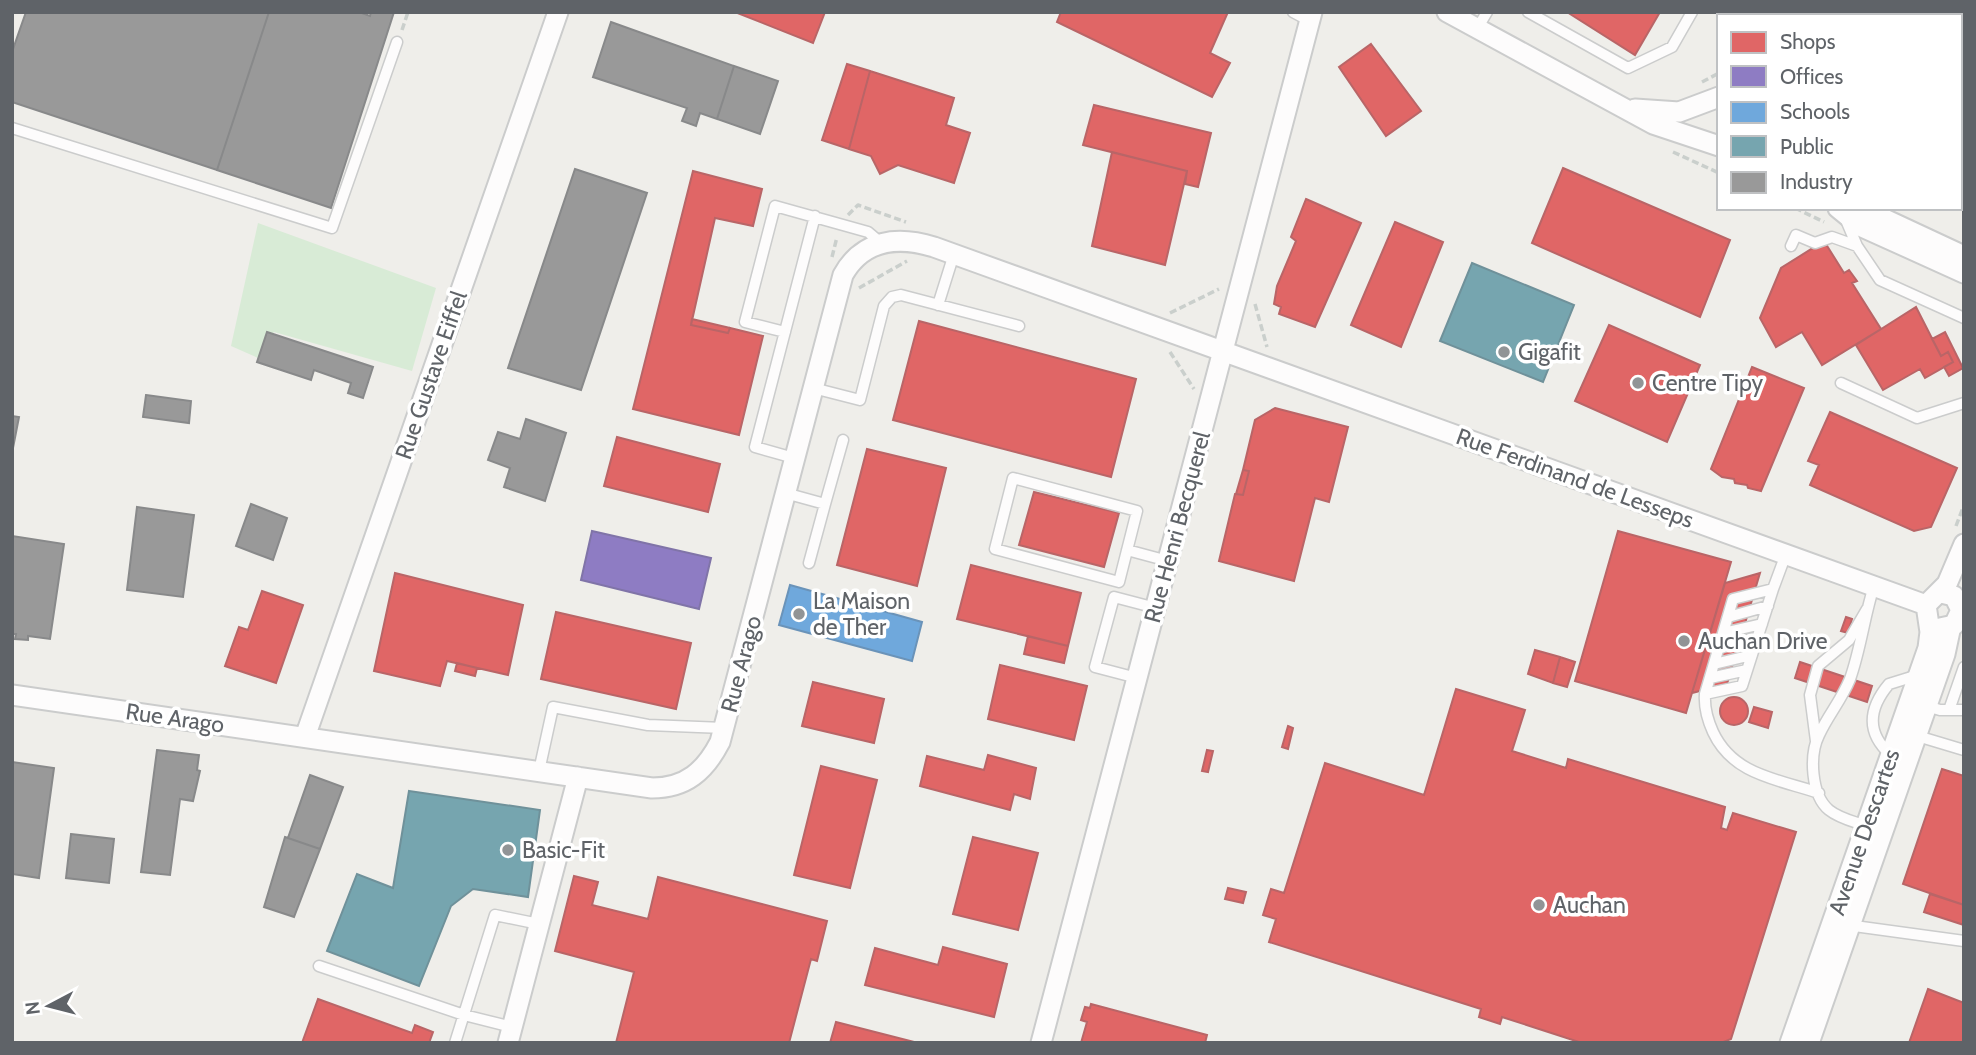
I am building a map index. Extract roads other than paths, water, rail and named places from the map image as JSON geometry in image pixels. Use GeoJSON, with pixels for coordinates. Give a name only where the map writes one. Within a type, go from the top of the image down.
{"type":"FeatureCollection","features":[{"type":"Feature","properties":{"kind":"street","name":"Rue Gustave Eiffel"},"geometry":{"type":"LineString","coordinates":[[305,737],[558,12]]}},
{"type":"Feature","properties":{"kind":"street"},"geometry":{"type":"LineString","coordinates":[[1447,12],[1482,20],[1653,124],[1717,145]]}},
{"type":"Feature","properties":{"kind":"street","name":"Rue Henri Becquerel"},"geometry":{"type":"LineString","coordinates":[[1041,1043],[1223,351],[1305,15]]}},
{"type":"Feature","properties":{"kind":"street"},"geometry":{"type":"LineString","coordinates":[[1620,104],[1650,112],[1670,113],[1699,107],[1717,98]]}},
{"type":"Feature","properties":{"kind":"street"},"geometry":{"type":"LineString","coordinates":[[1847,210],[1964,256]]}},
{"type":"Feature","properties":{"kind":"street"},"geometry":{"type":"LineString","coordinates":[[1847,210],[1860,226],[1964,273]]}},
{"type":"Feature","properties":{"kind":"street"},"geometry":{"type":"LineString","coordinates":[[881,243],[907,240],[954,254],[1223,351]]}},
{"type":"Feature","properties":{"kind":"street","name":"Rue Arago"},"geometry":{"type":"LineString","coordinates":[[12,695],[652,788],[684,783],[696,775],[713,755],[724,728],[843,275],[863,251],[881,243]]}},
{"type":"Feature","properties":{"kind":"street","name":"Rue Ferdinand de Lesseps"},"geometry":{"type":"LineString","coordinates":[[1223,351],[1932,606]]}},
{"type":"Feature","properties":{"kind":"street","name":"Avenue Descartes"},"geometry":{"type":"LineString","coordinates":[[1918,704],[1919,674],[1930,641],[1932,606],[1954,570],[1964,544]]}},
{"type":"Feature","properties":{"kind":"street"},"geometry":{"type":"LineString","coordinates":[[1954,596],[1960,609],[1938,627],[1932,606],[1954,596]]}},
{"type":"Feature","properties":{"kind":"street","name":"Avenue Descartes"},"geometry":{"type":"LineString","coordinates":[[1790,1043],[1841,923],[1918,704],[1960,609]]}},
{"type":"Feature","properties":{"kind":"street","name":"Avenue Descartes"},"geometry":{"type":"LineString","coordinates":[[1874,829],[1891,755],[1908,733]]}},
{"type":"Feature","properties":{"kind":"street"},"geometry":{"type":"LineString","coordinates":[[510,1035],[578,777]]}},
{"type":"Feature","properties":{"kind":"street","name":"Avenue Descartes"},"geometry":{"type":"LineString","coordinates":[[1809,1043],[1841,923]]}},
{"type":"Feature","properties":{"kind":"lane"},"geometry":{"type":"LineString","coordinates":[[1528,12],[1628,68],[1672,47],[1692,12]]}},
{"type":"Feature","properties":{"kind":"lane"},"geometry":{"type":"LineString","coordinates":[[12,128],[332,228],[397,42]]}},
{"type":"Feature","properties":{"kind":"lane"},"geometry":{"type":"LineString","coordinates":[[785,332],[745,321],[775,206],[868,232],[881,243]]}},
{"type":"Feature","properties":{"kind":"lane"},"geometry":{"type":"LineString","coordinates":[[1847,210],[1857,246],[1880,280],[1964,318]]}},
{"type":"Feature","properties":{"kind":"lane"},"geometry":{"type":"LineString","coordinates":[[794,458],[755,447],[816,216]]}},
{"type":"Feature","properties":{"kind":"lane"},"geometry":{"type":"LineString","coordinates":[[1791,246],[1796,235],[1815,243],[1832,237],[1857,246]]}},
{"type":"Feature","properties":{"kind":"lane"},"geometry":{"type":"LineString","coordinates":[[939,305],[954,254]]}},
{"type":"Feature","properties":{"kind":"lane"},"geometry":{"type":"LineString","coordinates":[[813,388],[860,400],[888,299],[901,295],[1019,326]]}},
{"type":"Feature","properties":{"kind":"lane"},"geometry":{"type":"LineString","coordinates":[[1841,383],[1917,418],[1964,403]]}},
{"type":"Feature","properties":{"kind":"lane"},"geometry":{"type":"LineString","coordinates":[[809,563],[843,440]]}},
{"type":"Feature","properties":{"kind":"lane"},"geometry":{"type":"LineString","coordinates":[[1013,478],[1138,511],[1127,550],[1119,582],[995,549],[1013,478]]}},
{"type":"Feature","properties":{"kind":"lane"},"geometry":{"type":"LineString","coordinates":[[785,493],[825,504]]}},
{"type":"Feature","properties":{"kind":"lane"},"geometry":{"type":"LineString","coordinates":[[1127,550],[1168,561]]}},
{"type":"Feature","properties":{"kind":"lane"},"geometry":{"type":"LineString","coordinates":[[1705,694],[1742,686],[1786,554]]}},
{"type":"Feature","properties":{"kind":"lane"},"geometry":{"type":"LineString","coordinates":[[1816,741],[1842,699],[1861,648],[1867,609],[1874,586]]}},
{"type":"Feature","properties":{"kind":"lane"},"geometry":{"type":"LineString","coordinates":[[1773,589],[1733,599],[1705,694],[1709,723],[1728,757],[1750,771],[1819,793]]}},
{"type":"Feature","properties":{"kind":"lane"},"geometry":{"type":"LineString","coordinates":[[1137,678],[1095,667],[1114,597],[1156,608]]}},
{"type":"Feature","properties":{"kind":"lane"},"geometry":{"type":"LineString","coordinates":[[1728,617],[1768,606]]}},
{"type":"Feature","properties":{"kind":"lane"},"geometry":{"type":"LineString","coordinates":[[1867,609],[1849,640],[1818,666],[1810,695],[1816,741],[1814,771],[1825,806],[1834,813],[1874,829]]}},
{"type":"Feature","properties":{"kind":"lane"},"geometry":{"type":"LineString","coordinates":[[1723,634],[1762,624]]}},
{"type":"Feature","properties":{"kind":"lane"},"geometry":{"type":"LineString","coordinates":[[1719,648],[1757,638]]}},
{"type":"Feature","properties":{"kind":"lane"},"geometry":{"type":"LineString","coordinates":[[1714,664],[1752,655]]}},
{"type":"Feature","properties":{"kind":"lane"},"geometry":{"type":"LineString","coordinates":[[1949,710],[1964,667]]}},
{"type":"Feature","properties":{"kind":"lane"},"geometry":{"type":"LineString","coordinates":[[1710,678],[1747,670]]}},
{"type":"Feature","properties":{"kind":"lane"},"geometry":{"type":"LineString","coordinates":[[1891,755],[1874,736],[1872,724],[1877,706],[1889,684],[1919,674]]}},
{"type":"Feature","properties":{"kind":"lane"},"geometry":{"type":"LineString","coordinates":[[1918,704],[1964,710]]}},
{"type":"Feature","properties":{"kind":"lane"},"geometry":{"type":"LineString","coordinates":[[539,771],[553,707],[649,725],[724,728]]}},
{"type":"Feature","properties":{"kind":"lane"},"geometry":{"type":"LineString","coordinates":[[1908,733],[1964,750]]}},
{"type":"Feature","properties":{"kind":"lane"},"geometry":{"type":"LineString","coordinates":[[455,1043],[495,915],[539,924]]}},
{"type":"Feature","properties":{"kind":"lane"},"geometry":{"type":"LineString","coordinates":[[1841,923],[1964,941]]}},
{"type":"Feature","properties":{"kind":"lane"},"geometry":{"type":"LineString","coordinates":[[319,966],[464,1015],[510,1035]]}},
{"type":"Feature","properties":{"kind":"place","name":"Gigafit"},"geometry":{"type":"Point","coordinates":[1504,352]}},
{"type":"Feature","properties":{"kind":"place","name":"Centre Tipy"},"geometry":{"type":"Point","coordinates":[1638,383]}},
{"type":"Feature","properties":{"kind":"place","name":"La Maison de Ther"},"geometry":{"type":"Point","coordinates":[799,614]}},
{"type":"Feature","properties":{"kind":"place","name":"Auchan Drive"},"geometry":{"type":"Point","coordinates":[1684,641]}},
{"type":"Feature","properties":{"kind":"place","name":"Basic-Fit"},"geometry":{"type":"Point","coordinates":[508,850]}},
{"type":"Feature","properties":{"kind":"place","name":"Auchan"},"geometry":{"type":"Point","coordinates":[1539,905]}}]}
